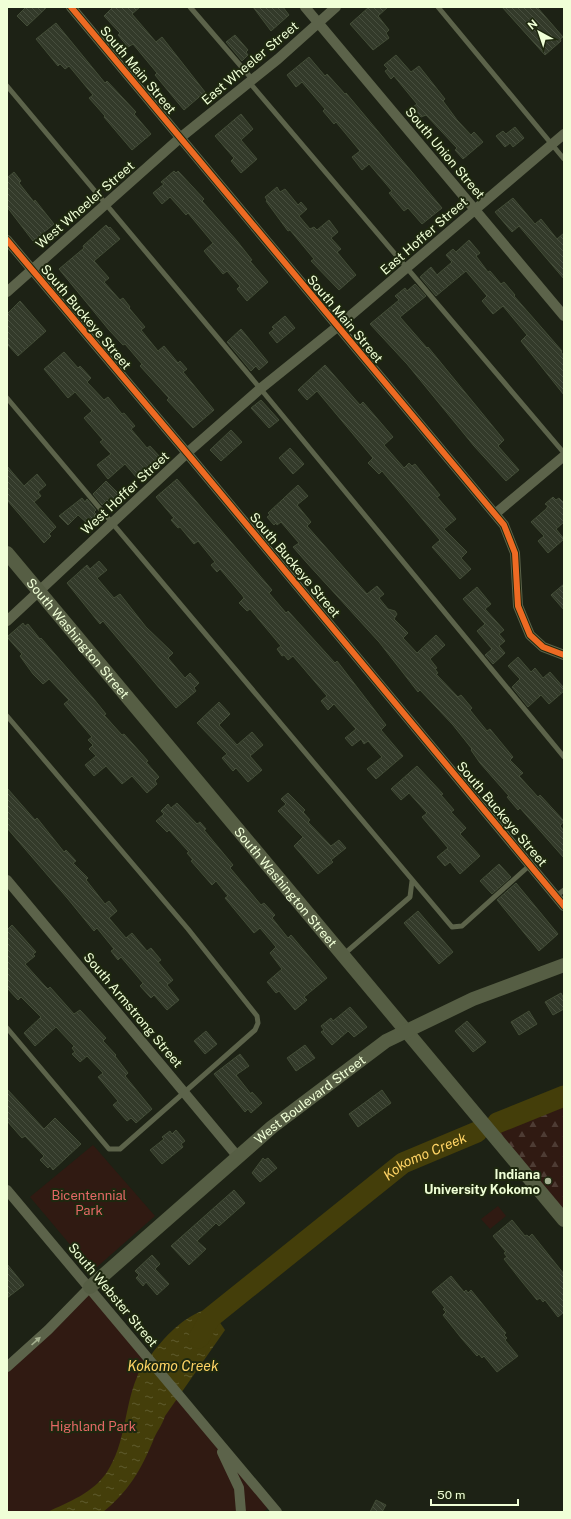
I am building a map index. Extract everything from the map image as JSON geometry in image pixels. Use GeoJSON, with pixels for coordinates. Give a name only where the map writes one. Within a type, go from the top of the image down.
{"type":"FeatureCollection","features":[{"type":"Feature","properties":{"kind":"main road","name":"South Washington Street"},"geometry":{"type":"LineString","coordinates":[[7,553],[564,1220]]}},
{"type":"Feature","properties":{"kind":"main road","name":"West Boulevard Street"},"geometry":{"type":"LineString","coordinates":[[90,1287],[272,1127],[386,1041],[406,1030],[473,1000],[564,965]]}},
{"type":"Feature","properties":{"kind":"street","name":"South Main Street"},"geometry":{"type":"LineString","coordinates":[[71,7],[504,525],[515,553],[518,606],[530,635],[543,647],[564,654]]}},
{"type":"Feature","properties":{"kind":"street","name":"South Union Street"},"geometry":{"type":"LineString","coordinates":[[306,7],[564,316]]}},
{"type":"Feature","properties":{"kind":"street","name":"East Wheeler Street"},"geometry":{"type":"LineString","coordinates":[[180,138],[250,81],[336,7]]}},
{"type":"Feature","properties":{"kind":"street","name":"East Hoffer Street"},"geometry":{"type":"LineString","coordinates":[[337,327],[475,208],[564,134]]}},
{"type":"Feature","properties":{"kind":"street","name":"West Wheeler Street"},"geometry":{"type":"LineString","coordinates":[[7,292],[180,138]]}},
{"type":"Feature","properties":{"kind":"street","name":"South Buckeye Street"},"geometry":{"type":"LineString","coordinates":[[7,240],[530,864],[560,893],[564,906]]}},
{"type":"Feature","properties":{"kind":"street","name":"West Hoffer Street"},"geometry":{"type":"LineString","coordinates":[[7,621],[187,453],[260,389],[337,327]]}},
{"type":"Feature","properties":{"kind":"street"},"geometry":{"type":"LineString","coordinates":[[495,514],[564,456]]}},
{"type":"Feature","properties":{"kind":"street","name":"South Armstrong Street"},"geometry":{"type":"LineString","coordinates":[[7,880],[238,1157]]}},
{"type":"Feature","properties":{"kind":"street","name":"South Webster Street"},"geometry":{"type":"LineString","coordinates":[[7,1190],[214,1435],[271,1510]]}},
{"type":"Feature","properties":{"kind":"street"},"geometry":{"type":"LineString","coordinates":[[7,1367],[48,1330],[90,1287]]}},
{"type":"Feature","properties":{"kind":"street","name":"South Webster Street"},"geometry":{"type":"LineString","coordinates":[[214,1435],[239,1488],[241,1512]]}},
{"type":"Feature","properties":{"kind":"lane"},"geometry":{"type":"LineString","coordinates":[[190,7],[406,268],[564,453]]}},
{"type":"Feature","properties":{"kind":"lane"},"geometry":{"type":"LineString","coordinates":[[438,7],[564,159]]}},
{"type":"Feature","properties":{"kind":"lane"},"geometry":{"type":"LineString","coordinates":[[7,86],[564,757]]}},
{"type":"Feature","properties":{"kind":"lane"},"geometry":{"type":"LineString","coordinates":[[7,398],[452,927],[462,926],[530,864]]}},
{"type":"Feature","properties":{"kind":"lane"},"geometry":{"type":"LineString","coordinates":[[7,716],[188,929],[257,1016],[258,1023],[255,1030],[120,1149],[109,1149],[7,1028]]}},
{"type":"Feature","properties":{"kind":"lane"},"geometry":{"type":"LineString","coordinates":[[343,955],[410,897],[412,881]]}},
{"type":"Feature","properties":{"kind":"green space","name":"Indiana University Kokomo"},"geometry":{"type":"Polygon","coordinates":[[[564,1096],[564,1220],[487,1127],[564,1096]]]}},
{"type":"Feature","properties":{"kind":"green space","name":"Bicentennial Park"},"geometry":{"type":"Polygon","coordinates":[[[93,1145],[155,1216],[97,1267],[88,1266],[30,1197],[93,1145]]]}},
{"type":"Feature","properties":{"kind":"green space"},"geometry":{"type":"Polygon","coordinates":[[[498,1206],[506,1216],[490,1229],[481,1219],[498,1206]]]}},
{"type":"Feature","properties":{"kind":"green space","name":"Highland Park"},"geometry":{"type":"Polygon","coordinates":[[[90,1287],[271,1504],[264,1512],[7,1512],[7,1367],[90,1287]]]}},
{"type":"Feature","properties":{"kind":"water","name":"Kokomo Creek"},"geometry":{"type":"Polygon","coordinates":[[[210,1308],[225,1330],[165,1416],[144,1462],[120,1497],[103,1512],[47,1512],[88,1491],[95,1486],[107,1472],[118,1449],[133,1389],[142,1367],[175,1328],[191,1316],[210,1308]]]}},
{"type":"Feature","properties":{"kind":"building"},"geometry":{"type":"Polygon","coordinates":[[[26,7],[47,7],[27,26],[17,16],[26,7]]]}},
{"type":"Feature","properties":{"kind":"building"},"geometry":{"type":"Polygon","coordinates":[[[113,7],[140,7],[132,14],[156,42],[162,37],[205,92],[184,110],[155,75],[157,73],[133,44],[128,47],[118,35],[120,33],[104,16],[113,7]]]}},
{"type":"Feature","properties":{"kind":"building"},"geometry":{"type":"Polygon","coordinates":[[[253,7],[283,7],[289,15],[271,31],[253,7]]]}},
{"type":"Feature","properties":{"kind":"building"},"geometry":{"type":"Polygon","coordinates":[[[369,7],[388,7],[378,16],[389,30],[386,33],[389,38],[373,50],[350,24],[369,7]]]}},
{"type":"Feature","properties":{"kind":"building"},"geometry":{"type":"Polygon","coordinates":[[[502,7],[537,7],[563,37],[560,39],[561,41],[545,55],[502,7]]]}},
{"type":"Feature","properties":{"kind":"building"},"geometry":{"type":"Polygon","coordinates":[[[56,23],[105,83],[107,81],[136,112],[134,114],[151,134],[132,150],[89,98],[93,95],[69,66],[65,69],[60,64],[58,66],[36,39],[56,23]]]}},
{"type":"Feature","properties":{"kind":"building"},"geometry":{"type":"Polygon","coordinates":[[[235,35],[248,50],[246,52],[248,55],[242,61],[226,42],[235,35]]]}},
{"type":"Feature","properties":{"kind":"building"},"geometry":{"type":"Polygon","coordinates":[[[396,55],[411,72],[419,66],[445,99],[443,101],[457,120],[471,135],[474,132],[483,142],[463,159],[455,150],[457,148],[426,115],[421,117],[413,107],[417,104],[394,76],[391,79],[385,71],[388,69],[384,65],[396,55]]]}},
{"type":"Feature","properties":{"kind":"building"},"geometry":{"type":"Polygon","coordinates":[[[309,57],[325,76],[327,74],[345,94],[346,93],[442,208],[422,224],[408,208],[404,211],[389,193],[392,191],[369,164],[362,170],[352,157],[360,151],[336,122],[334,124],[323,111],[325,109],[302,82],[296,87],[287,75],[309,57]]]}},
{"type":"Feature","properties":{"kind":"building"},"geometry":{"type":"Polygon","coordinates":[[[241,114],[253,129],[241,140],[257,159],[241,173],[231,161],[234,158],[215,136],[241,114]]]}},
{"type":"Feature","properties":{"kind":"building"},"geometry":{"type":"Polygon","coordinates":[[[515,127],[524,138],[513,147],[510,143],[505,147],[496,136],[503,131],[506,134],[515,127]]]}},
{"type":"Feature","properties":{"kind":"building"},"geometry":{"type":"Polygon","coordinates":[[[174,171],[176,173],[178,171],[204,199],[202,201],[237,241],[252,260],[250,261],[268,282],[247,301],[237,289],[240,286],[227,271],[223,274],[204,251],[213,243],[188,213],[186,215],[170,197],[162,204],[153,193],[164,184],[161,182],[174,171]]]}},
{"type":"Feature","properties":{"kind":"building"},"geometry":{"type":"Polygon","coordinates":[[[14,172],[21,181],[19,183],[54,224],[33,241],[7,207],[7,178],[14,172]]]}},
{"type":"Feature","properties":{"kind":"building"},"geometry":{"type":"Polygon","coordinates":[[[277,187],[280,192],[285,189],[298,205],[301,202],[307,209],[299,216],[310,229],[314,227],[317,230],[329,220],[338,232],[331,238],[341,249],[337,252],[356,275],[339,290],[311,261],[314,259],[290,230],[288,231],[266,201],[267,200],[265,197],[277,187]]]}},
{"type":"Feature","properties":{"kind":"building"},"geometry":{"type":"Polygon","coordinates":[[[513,198],[535,224],[541,219],[557,239],[564,233],[564,279],[519,226],[512,232],[495,212],[513,198]]]}},
{"type":"Feature","properties":{"kind":"building"},"geometry":{"type":"Polygon","coordinates":[[[106,225],[109,228],[110,227],[120,239],[94,261],[109,278],[104,282],[120,300],[123,298],[130,307],[129,308],[145,327],[141,330],[158,351],[164,346],[178,363],[180,361],[187,369],[183,372],[214,410],[193,428],[167,400],[169,398],[140,366],[142,364],[125,344],[123,345],[109,330],[59,269],[84,248],[83,246],[106,225]]]}},
{"type":"Feature","properties":{"kind":"building"},"geometry":{"type":"Polygon","coordinates":[[[469,240],[480,253],[476,256],[488,272],[490,271],[501,284],[504,282],[515,295],[514,296],[562,351],[561,352],[564,356],[564,395],[521,341],[527,335],[503,306],[493,314],[482,301],[487,296],[466,271],[436,296],[420,277],[431,267],[437,275],[452,262],[446,255],[453,249],[456,252],[469,240]]]}},
{"type":"Feature","properties":{"kind":"building"},"geometry":{"type":"Polygon","coordinates":[[[415,284],[426,296],[400,317],[427,348],[428,347],[504,440],[498,446],[519,470],[506,481],[474,446],[407,364],[370,324],[399,300],[395,296],[405,288],[407,291],[415,284]]]}},
{"type":"Feature","properties":{"kind":"building"},"geometry":{"type":"Polygon","coordinates":[[[20,301],[46,331],[18,356],[7,344],[7,314],[20,301]]]}},
{"type":"Feature","properties":{"kind":"building"},"geometry":{"type":"Polygon","coordinates":[[[285,316],[295,328],[277,343],[269,333],[274,329],[272,327],[285,316]]]}},
{"type":"Feature","properties":{"kind":"building"},"geometry":{"type":"Polygon","coordinates":[[[241,329],[268,362],[259,370],[256,366],[251,371],[227,342],[241,329]]]}},
{"type":"Feature","properties":{"kind":"building"},"geometry":{"type":"Polygon","coordinates":[[[64,352],[78,368],[80,366],[91,378],[87,382],[104,400],[108,397],[122,414],[124,413],[135,426],[131,429],[147,448],[150,446],[160,457],[137,478],[125,464],[108,479],[97,465],[111,454],[100,442],[103,440],[84,418],[92,411],[75,392],[68,398],[44,369],[64,352]]]}},
{"type":"Feature","properties":{"kind":"building"},"geometry":{"type":"Polygon","coordinates":[[[325,365],[360,405],[363,402],[393,437],[384,445],[404,468],[409,463],[412,466],[415,464],[440,495],[437,497],[456,519],[444,529],[467,552],[461,558],[471,569],[460,579],[432,547],[440,540],[382,471],[379,474],[368,463],[373,458],[317,391],[307,400],[298,390],[325,365]]]}},
{"type":"Feature","properties":{"kind":"building"},"geometry":{"type":"Polygon","coordinates":[[[261,400],[279,420],[269,428],[251,408],[261,400]]]}},
{"type":"Feature","properties":{"kind":"building"},"geometry":{"type":"Polygon","coordinates":[[[231,430],[242,442],[221,461],[210,450],[231,430]]]}},
{"type":"Feature","properties":{"kind":"building"},"geometry":{"type":"Polygon","coordinates":[[[290,448],[304,464],[293,474],[279,458],[290,448]]]}},
{"type":"Feature","properties":{"kind":"building"},"geometry":{"type":"Polygon","coordinates":[[[7,466],[24,486],[37,474],[46,485],[38,492],[41,496],[34,502],[56,527],[49,534],[51,536],[44,543],[7,500],[7,466]]]}},
{"type":"Feature","properties":{"kind":"building"},"geometry":{"type":"Polygon","coordinates":[[[177,479],[272,590],[269,593],[286,613],[288,611],[335,663],[337,661],[386,725],[381,730],[403,756],[376,779],[367,769],[382,757],[368,741],[364,744],[361,739],[352,746],[345,738],[356,729],[334,704],[328,710],[321,701],[327,696],[293,656],[288,660],[284,655],[282,656],[277,649],[281,646],[250,609],[247,611],[239,603],[244,598],[220,569],[217,572],[211,565],[215,562],[198,541],[194,544],[180,527],[178,528],[171,520],[174,518],[156,497],[177,479]]]}},
{"type":"Feature","properties":{"kind":"building"},"geometry":{"type":"Polygon","coordinates":[[[106,481],[121,496],[112,505],[107,500],[102,505],[93,494],[106,481]]]}},
{"type":"Feature","properties":{"kind":"building"},"geometry":{"type":"Polygon","coordinates":[[[298,485],[308,496],[297,505],[311,522],[307,526],[367,594],[377,586],[384,594],[379,598],[388,609],[395,611],[397,614],[394,619],[408,633],[403,638],[417,653],[436,635],[445,645],[430,659],[437,668],[435,669],[438,673],[436,674],[458,697],[461,695],[472,708],[470,710],[487,731],[490,729],[513,757],[510,760],[523,773],[519,776],[538,797],[540,795],[564,821],[560,826],[564,831],[564,858],[520,808],[518,810],[507,797],[509,796],[480,763],[471,750],[472,749],[453,725],[420,690],[418,692],[379,642],[293,547],[299,543],[281,522],[274,525],[267,517],[270,515],[268,513],[298,485]]]}},
{"type":"Feature","properties":{"kind":"building"},"geometry":{"type":"Polygon","coordinates":[[[553,497],[556,500],[559,498],[564,503],[564,522],[556,529],[564,539],[548,553],[538,541],[544,536],[531,522],[546,509],[548,506],[545,504],[553,497]]]}},
{"type":"Feature","properties":{"kind":"building"},"geometry":{"type":"Polygon","coordinates":[[[82,498],[85,502],[87,499],[96,510],[94,512],[96,514],[94,516],[96,518],[88,524],[78,515],[68,525],[59,516],[82,498]]]}},
{"type":"Feature","properties":{"kind":"building"},"geometry":{"type":"Polygon","coordinates":[[[99,561],[107,570],[97,578],[114,598],[120,594],[146,627],[173,653],[168,658],[185,678],[190,673],[199,683],[194,688],[196,691],[176,708],[103,621],[100,624],[67,583],[87,565],[90,569],[99,561]]]}},
{"type":"Feature","properties":{"kind":"building"},"geometry":{"type":"Polygon","coordinates":[[[564,584],[564,610],[551,595],[564,584]]]}},
{"type":"Feature","properties":{"kind":"building"},"geometry":{"type":"Polygon","coordinates":[[[477,587],[491,604],[485,609],[504,630],[499,634],[505,641],[499,646],[505,653],[493,664],[485,655],[492,649],[477,631],[485,624],[463,599],[477,587]]]}},
{"type":"Feature","properties":{"kind":"building"},"geometry":{"type":"Polygon","coordinates":[[[23,623],[25,626],[28,624],[40,639],[41,638],[93,698],[106,714],[104,715],[122,735],[124,734],[148,761],[146,762],[159,777],[155,781],[157,784],[147,793],[132,776],[122,784],[106,766],[94,776],[85,765],[96,756],[89,749],[93,745],[88,740],[92,737],[64,704],[69,700],[49,679],[43,684],[33,674],[20,656],[22,654],[7,637],[23,623]]]}},
{"type":"Feature","properties":{"kind":"building"},"geometry":{"type":"Polygon","coordinates":[[[518,657],[531,672],[535,668],[543,678],[550,672],[564,688],[564,691],[549,704],[541,695],[528,707],[512,687],[520,679],[508,666],[518,657]]]}},
{"type":"Feature","properties":{"kind":"building"},"geometry":{"type":"Polygon","coordinates":[[[219,702],[230,714],[219,725],[237,745],[252,732],[263,745],[250,756],[262,770],[248,782],[236,768],[233,771],[222,758],[227,754],[197,723],[219,702]]]}},
{"type":"Feature","properties":{"kind":"building"},"geometry":{"type":"Polygon","coordinates":[[[417,766],[443,794],[441,795],[454,810],[451,812],[466,828],[460,834],[480,856],[460,874],[450,862],[445,866],[437,857],[448,848],[422,817],[427,813],[409,793],[401,800],[391,789],[417,766]]]}},
{"type":"Feature","properties":{"kind":"building"},"geometry":{"type":"Polygon","coordinates":[[[7,788],[35,820],[37,818],[64,852],[66,850],[76,861],[73,863],[88,878],[86,880],[105,904],[109,901],[117,911],[109,918],[126,938],[132,933],[147,951],[151,948],[161,960],[158,962],[173,980],[167,985],[179,1000],[167,1010],[154,995],[151,998],[140,986],[143,983],[121,957],[118,960],[111,951],[114,949],[97,928],[94,931],[7,828],[7,788]]]}},
{"type":"Feature","properties":{"kind":"building"},"geometry":{"type":"Polygon","coordinates":[[[288,793],[305,810],[303,812],[310,820],[308,822],[331,846],[339,840],[346,848],[331,860],[333,862],[318,874],[294,846],[303,837],[278,811],[286,804],[281,799],[288,793]]]}},
{"type":"Feature","properties":{"kind":"building"},"geometry":{"type":"Polygon","coordinates":[[[177,803],[197,824],[200,822],[206,829],[204,830],[233,865],[230,868],[261,905],[264,903],[275,915],[272,918],[288,938],[291,935],[327,978],[304,997],[307,1000],[295,1010],[279,991],[276,993],[267,982],[282,969],[270,953],[276,947],[260,928],[254,933],[225,898],[228,896],[216,881],[212,885],[191,861],[193,860],[187,853],[189,852],[169,830],[167,832],[156,821],[164,814],[161,811],[168,804],[171,808],[177,803]]]}},
{"type":"Feature","properties":{"kind":"building"},"geometry":{"type":"Polygon","coordinates":[[[499,864],[511,877],[492,894],[480,881],[499,864]]]}},
{"type":"Feature","properties":{"kind":"building"},"geometry":{"type":"Polygon","coordinates":[[[516,883],[558,934],[539,951],[497,900],[516,883]]]}},
{"type":"Feature","properties":{"kind":"building"},"geometry":{"type":"Polygon","coordinates":[[[418,911],[453,952],[439,964],[404,923],[418,911]]]}},
{"type":"Feature","properties":{"kind":"building"},"geometry":{"type":"Polygon","coordinates":[[[12,925],[36,952],[33,954],[35,956],[25,964],[48,989],[50,987],[74,1014],[80,1010],[106,1038],[103,1041],[116,1055],[115,1056],[128,1073],[125,1076],[152,1109],[136,1123],[131,1118],[127,1121],[113,1105],[118,1101],[98,1077],[103,1073],[87,1056],[80,1062],[72,1054],[75,1052],[72,1048],[74,1046],[56,1027],[35,1046],[24,1033],[41,1017],[21,997],[18,1000],[7,988],[7,930],[12,925]]]}},
{"type":"Feature","properties":{"kind":"building"},"geometry":{"type":"Polygon","coordinates":[[[561,993],[564,999],[564,1009],[553,1015],[545,1002],[561,993]]]}},
{"type":"Feature","properties":{"kind":"building"},"geometry":{"type":"Polygon","coordinates":[[[350,1007],[367,1027],[354,1037],[348,1031],[332,1045],[321,1032],[324,1030],[321,1026],[331,1018],[333,1021],[350,1007]]]}},
{"type":"Feature","properties":{"kind":"building"},"geometry":{"type":"Polygon","coordinates":[[[529,1011],[537,1024],[519,1035],[511,1022],[529,1011]]]}},
{"type":"Feature","properties":{"kind":"building"},"geometry":{"type":"Polygon","coordinates":[[[467,1021],[486,1042],[473,1052],[455,1031],[467,1021]]]}},
{"type":"Feature","properties":{"kind":"building"},"geometry":{"type":"Polygon","coordinates":[[[206,1031],[217,1044],[205,1054],[194,1041],[206,1031]]]}},
{"type":"Feature","properties":{"kind":"building"},"geometry":{"type":"Polygon","coordinates":[[[305,1045],[315,1058],[296,1071],[287,1058],[305,1045]]]}},
{"type":"Feature","properties":{"kind":"building"},"geometry":{"type":"Polygon","coordinates":[[[240,1054],[249,1066],[236,1075],[251,1094],[252,1092],[262,1103],[251,1113],[248,1109],[245,1112],[214,1074],[240,1054]]]}},
{"type":"Feature","properties":{"kind":"building"},"geometry":{"type":"Polygon","coordinates":[[[7,1089],[44,1129],[55,1118],[81,1144],[53,1170],[50,1166],[48,1168],[40,1160],[44,1156],[25,1136],[22,1138],[7,1121],[7,1089]]]}},
{"type":"Feature","properties":{"kind":"building"},"geometry":{"type":"Polygon","coordinates":[[[382,1090],[391,1103],[358,1127],[349,1114],[382,1090]]]}},
{"type":"Feature","properties":{"kind":"building"},"geometry":{"type":"Polygon","coordinates":[[[176,1130],[185,1141],[181,1144],[183,1147],[162,1164],[150,1150],[164,1139],[162,1137],[170,1131],[172,1134],[176,1130]]]}},
{"type":"Feature","properties":{"kind":"building"},"geometry":{"type":"Polygon","coordinates":[[[263,1158],[265,1160],[268,1158],[277,1168],[260,1182],[252,1173],[263,1158]]]}},
{"type":"Feature","properties":{"kind":"building"},"geometry":{"type":"Polygon","coordinates":[[[234,1190],[245,1203],[219,1226],[216,1223],[197,1241],[206,1249],[189,1265],[171,1246],[234,1190]]]}},
{"type":"Feature","properties":{"kind":"building"},"geometry":{"type":"Polygon","coordinates":[[[512,1220],[525,1236],[527,1235],[529,1237],[532,1234],[564,1274],[564,1312],[558,1317],[545,1300],[543,1302],[540,1298],[537,1300],[523,1283],[504,1259],[507,1257],[504,1253],[506,1252],[493,1236],[512,1220]]]}},
{"type":"Feature","properties":{"kind":"building"},"geometry":{"type":"Polygon","coordinates":[[[152,1255],[160,1264],[155,1269],[169,1284],[157,1295],[146,1282],[143,1286],[136,1278],[139,1275],[135,1271],[152,1255]]]}},
{"type":"Feature","properties":{"kind":"building"},"geometry":{"type":"Polygon","coordinates":[[[7,1264],[24,1285],[7,1298],[7,1264]]]}},
{"type":"Feature","properties":{"kind":"building"},"geometry":{"type":"Polygon","coordinates":[[[451,1276],[464,1292],[466,1290],[468,1293],[471,1290],[506,1333],[504,1335],[507,1338],[505,1340],[518,1356],[497,1372],[484,1356],[482,1358],[479,1354],[477,1356],[443,1315],[446,1312],[443,1309],[445,1308],[432,1292],[451,1276]]]}},
{"type":"Feature","properties":{"kind":"building"},"geometry":{"type":"Polygon","coordinates":[[[376,1500],[386,1505],[382,1512],[370,1512],[376,1500]]]}},
{"type":"Feature","properties":{"kind":"waterway","name":"Kokomo Creek"},"geometry":{"type":"LineString","coordinates":[[497,1123],[564,1096]]}},
{"type":"Feature","properties":{"kind":"waterway","name":"Kokomo Creek"},"geometry":{"type":"LineString","coordinates":[[199,1338],[210,1318],[403,1163],[477,1132]]}},
{"type":"Feature","properties":{"kind":"cycle path"},"geometry":{"type":"LineString","coordinates":[[71,7],[504,525],[515,553],[518,606],[530,635],[543,647],[564,655]]}},
{"type":"Feature","properties":{"kind":"cycle path"},"geometry":{"type":"LineString","coordinates":[[7,240],[187,453],[564,906]]}},
{"type":"Feature","properties":{"kind":"place","name":"Indiana University Kokomo"},"geometry":{"type":"Point","coordinates":[548,1181]}}]}
